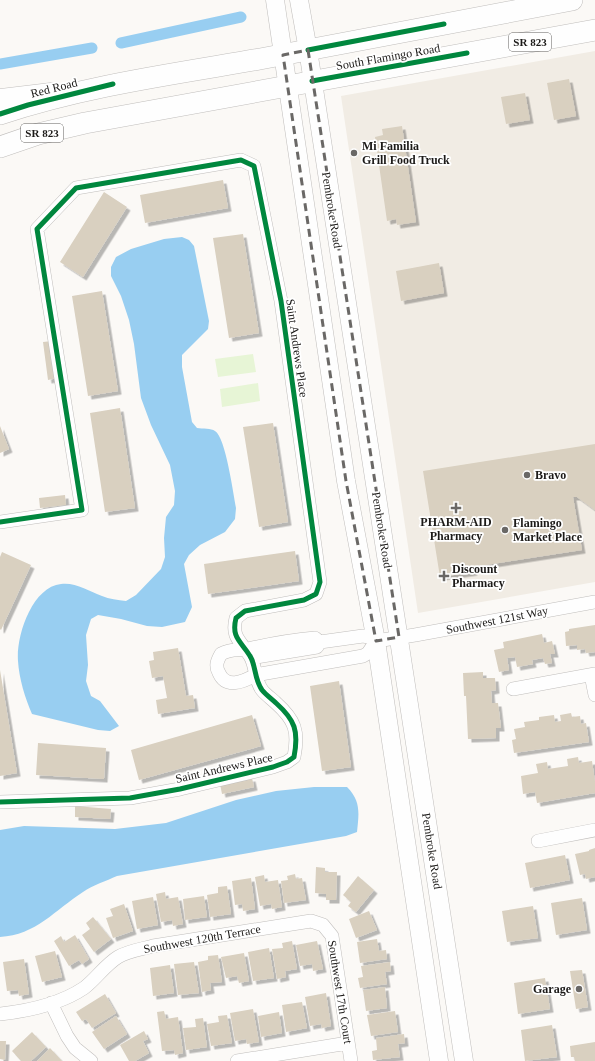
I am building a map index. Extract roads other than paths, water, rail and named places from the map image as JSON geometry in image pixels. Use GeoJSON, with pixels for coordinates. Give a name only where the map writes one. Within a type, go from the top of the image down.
{"type":"FeatureCollection","features":[{"type":"Feature","properties":{"kind":"highway","name":"South Flamingo Road"},"geometry":{"type":"LineString","coordinates":[[113,84],[283,55],[572,0]]}},
{"type":"Feature","properties":{"kind":"highway","name":"South Flamingo Road"},"geometry":{"type":"LineString","coordinates":[[0,147],[38,134],[85,123],[312,80],[595,30]]}},
{"type":"Feature","properties":{"kind":"highway","name":"Red Road"},"geometry":{"type":"LineString","coordinates":[[0,114],[28,105],[113,84]]}},
{"type":"Feature","properties":{"kind":"main road","name":"Pembroke Road"},"geometry":{"type":"LineString","coordinates":[[275,0],[346,481],[376,641],[438,1061]]}},
{"type":"Feature","properties":{"kind":"main road","name":"Pembroke Road"},"geometry":{"type":"LineString","coordinates":[[299,0],[308,50],[464,1061]]}},
{"type":"Feature","properties":{"kind":"main road","name":"South Flamingo Road"},"geometry":{"type":"LineString","coordinates":[[0,98],[113,84]]}},
{"type":"Feature","properties":{"kind":"street","name":"Saint Andrews Place"},"geometry":{"type":"LineString","coordinates":[[0,522],[82,510],[37,229],[76,188],[241,160],[254,166],[281,301],[320,582],[316,594],[304,600],[245,611],[236,618],[234,627],[237,638],[248,654],[262,690],[288,714],[294,726],[297,742],[294,756],[287,762],[180,789],[130,798],[0,802]]}},
{"type":"Feature","properties":{"kind":"street","name":"Southwest 121st Way"},"geometry":{"type":"LineString","coordinates":[[376,641],[595,602]]}},
{"type":"Feature","properties":{"kind":"street"},"geometry":{"type":"LineString","coordinates":[[363,636],[369,637],[376,641],[368,653],[362,657],[255,675],[240,682],[226,682],[221,678],[217,669],[217,661],[221,654],[233,650],[248,654],[316,647],[320,642],[363,636]]}},
{"type":"Feature","properties":{"kind":"street"},"geometry":{"type":"LineString","coordinates":[[513,689],[593,674],[595,695]]}},
{"type":"Feature","properties":{"kind":"street"},"geometry":{"type":"LineString","coordinates":[[538,841],[595,830]]}},
{"type":"Feature","properties":{"kind":"street","name":"Southwest 120th Terrace"},"geometry":{"type":"LineString","coordinates":[[0,1014],[31,1010],[51,1003],[84,988],[118,957],[153,946],[311,921],[323,925]]}},
{"type":"Feature","properties":{"kind":"street","name":"Southwest 17th Court"},"geometry":{"type":"LineString","coordinates":[[323,925],[332,936],[351,1061]]}},
{"type":"Feature","properties":{"kind":"street"},"geometry":{"type":"LineString","coordinates":[[51,1003],[67,1036],[75,1048],[91,1061]]}},
{"type":"Feature","properties":{"kind":"street"},"geometry":{"type":"LineString","coordinates":[[237,1061],[348,1043]]}},
{"type":"Feature","properties":{"kind":"water"},"geometry":{"type":"Polygon","coordinates":[[[182,237],[189,240],[194,246],[209,321],[208,329],[182,355],[182,367],[192,422],[197,428],[213,430],[219,436],[226,455],[231,479],[236,508],[235,519],[225,532],[200,545],[189,555],[184,564],[192,607],[185,622],[162,627],[147,626],[98,615],[91,619],[86,635],[88,665],[86,681],[91,696],[100,701],[119,726],[110,731],[98,730],[32,714],[21,681],[18,661],[20,639],[23,626],[34,603],[51,587],[61,584],[71,584],[105,597],[126,601],[136,595],[161,569],[165,557],[164,538],[166,517],[174,505],[175,491],[170,465],[151,425],[141,398],[134,344],[129,320],[121,296],[111,276],[111,267],[116,257],[131,249],[164,239],[182,237]]]}},
{"type":"Feature","properties":{"kind":"water"},"geometry":{"type":"Polygon","coordinates":[[[314,787],[347,787],[352,792],[358,808],[357,832],[346,836],[117,876],[95,885],[35,927],[24,932],[0,937],[0,830],[24,826],[115,829],[166,823],[236,800],[276,791],[314,787]]]}},
{"type":"Feature","properties":{"kind":"waterway"},"geometry":{"type":"LineString","coordinates":[[121,43],[241,17]]}},
{"type":"Feature","properties":{"kind":"waterway"},"geometry":{"type":"LineString","coordinates":[[0,64],[92,48]]}},
{"type":"Feature","properties":{"kind":"place","name":"Mi Familia Grill Food Truck"},"geometry":{"type":"Point","coordinates":[354,153]}},
{"type":"Feature","properties":{"kind":"place","name":"Bravo"},"geometry":{"type":"Point","coordinates":[527,475]}},
{"type":"Feature","properties":{"kind":"place","name":"PHARM-AID Pharmacy"},"geometry":{"type":"Point","coordinates":[456,508]}},
{"type":"Feature","properties":{"kind":"place","name":"Flamingo Market Place"},"geometry":{"type":"Point","coordinates":[505,530]}},
{"type":"Feature","properties":{"kind":"place","name":"Discount Pharmacy"},"geometry":{"type":"Point","coordinates":[444,576]}},
{"type":"Feature","properties":{"kind":"place","name":"Garage"},"geometry":{"type":"Point","coordinates":[579,989]}}]}
